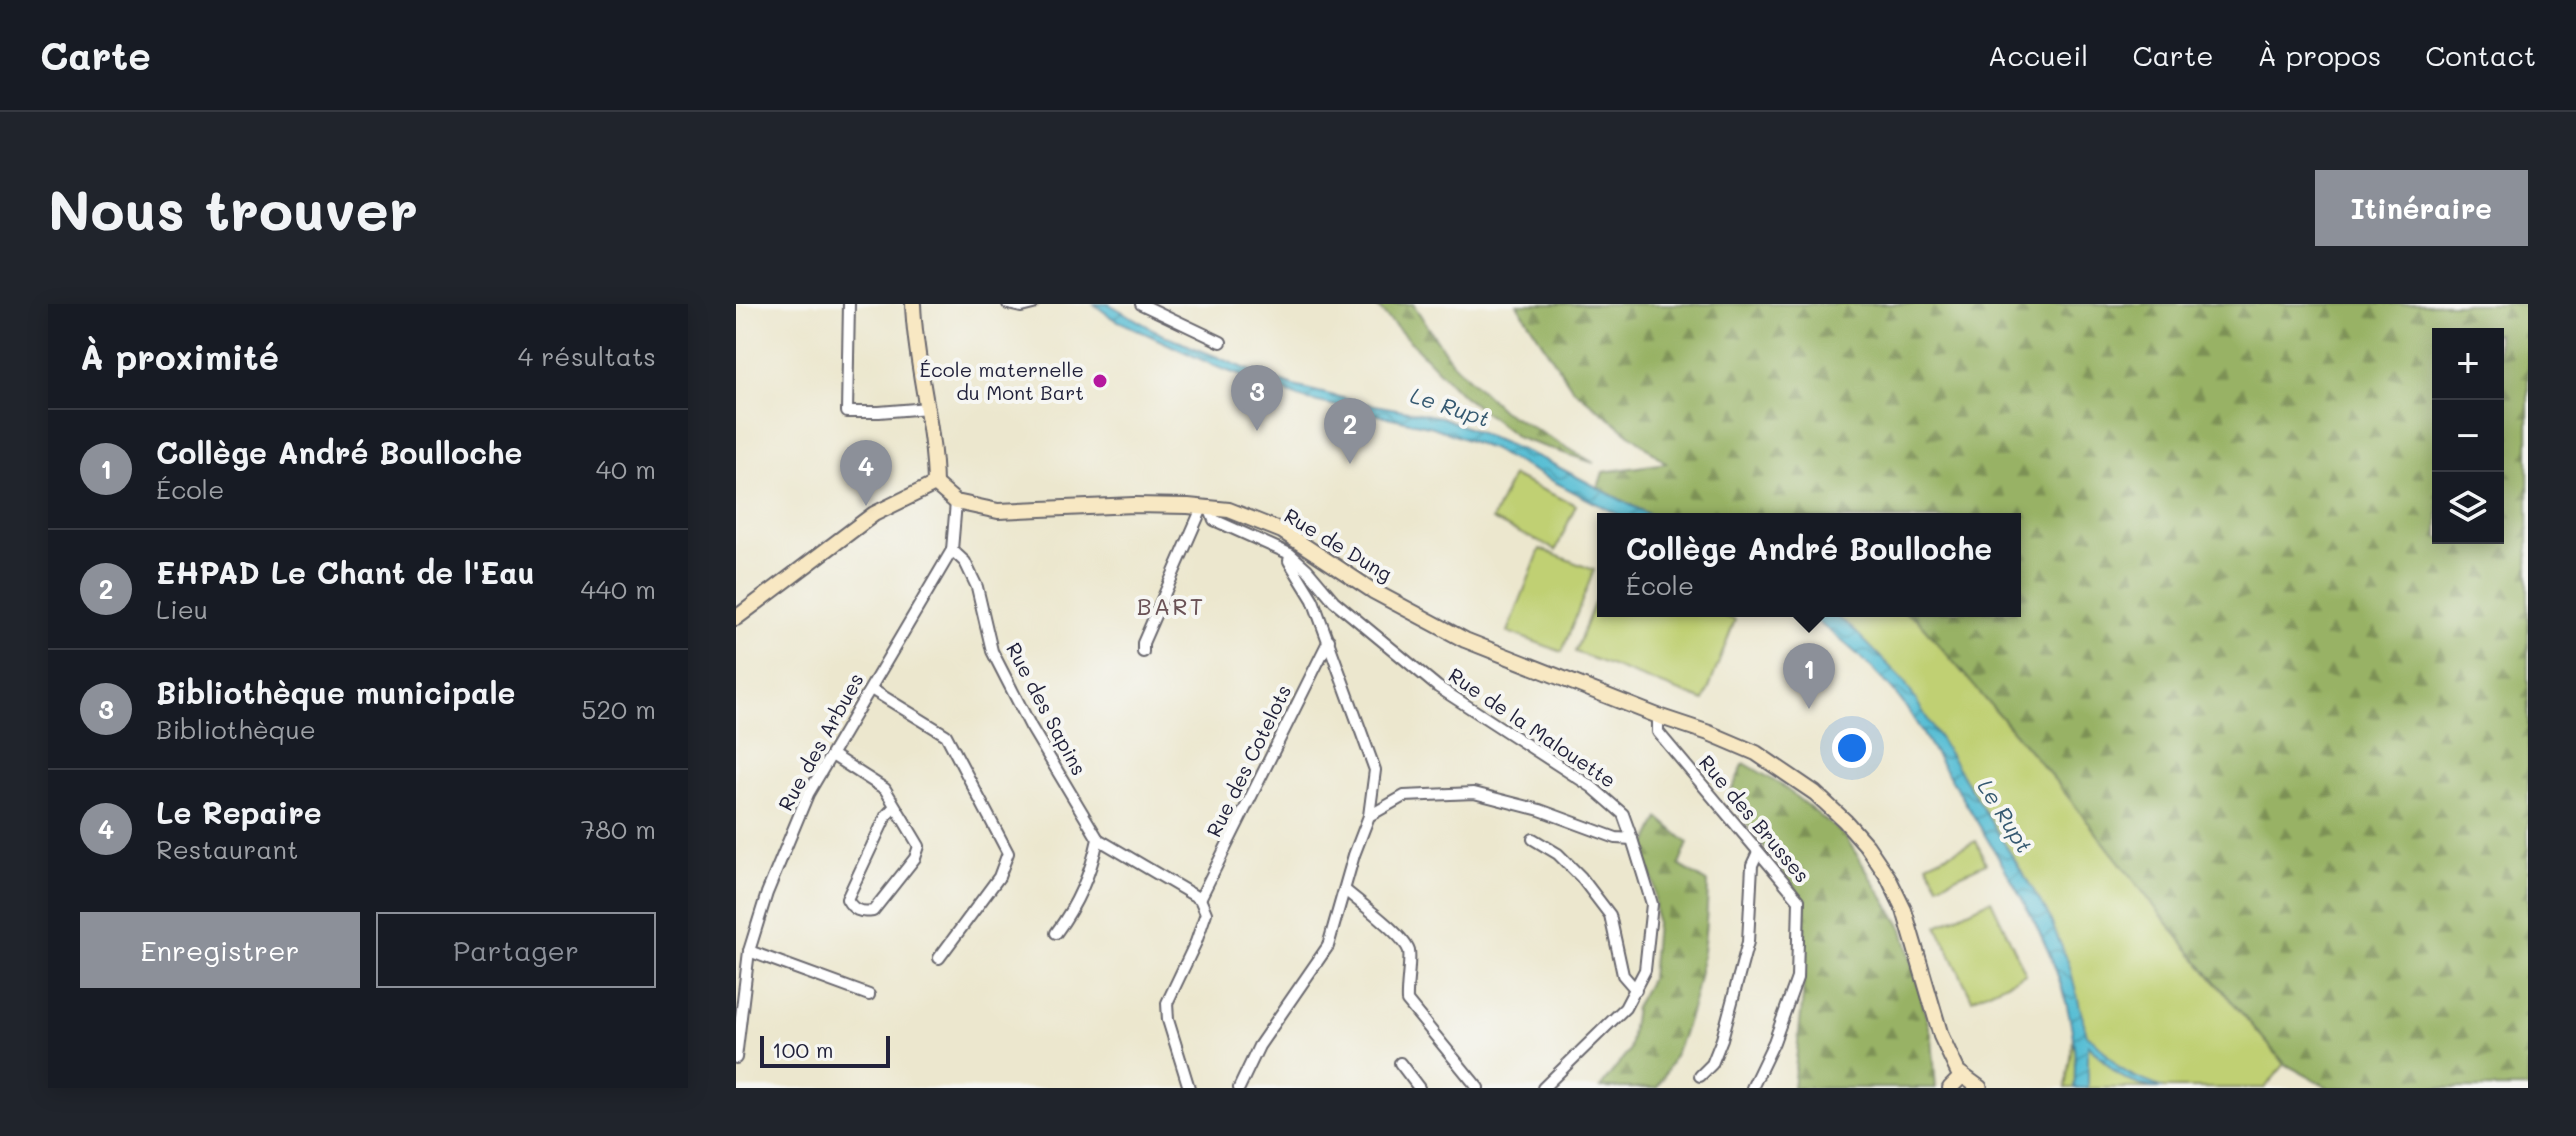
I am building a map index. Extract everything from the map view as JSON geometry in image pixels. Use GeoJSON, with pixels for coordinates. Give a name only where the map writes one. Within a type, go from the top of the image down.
{"type":"FeatureCollection","features":[{"type":"Feature","properties":{"kind":"main road"},"geometry":{"type":"LineString","coordinates":[[736,618],[874,514],[935,484],[928,408],[914,335],[913,304]]}},
{"type":"Feature","properties":{"kind":"main road","name":"Rue de Dung"},"geometry":{"type":"LineString","coordinates":[[935,484],[956,502],[998,511],[1134,505],[1229,510],[1282,531],[1373,591],[1465,640],[1756,753],[1815,793],[1845,821],[1888,877],[1904,910],[1941,1036],[1964,1083]]}},
{"type":"Feature","properties":{"kind":"main road"},"geometry":{"type":"LineString","coordinates":[[1950,1088],[1959,1079],[1980,1088]]}},
{"type":"Feature","properties":{"kind":"street"},"geometry":{"type":"LineString","coordinates":[[849,304],[847,412],[928,408]]}},
{"type":"Feature","properties":{"kind":"street"},"geometry":{"type":"LineString","coordinates":[[1008,304],[1021,307],[1033,304]]}},
{"type":"Feature","properties":{"kind":"street"},"geometry":{"type":"LineString","coordinates":[[1141,304],[1221,342]]}},
{"type":"Feature","properties":{"kind":"street","name":"Rue des Arbues"},"geometry":{"type":"LineString","coordinates":[[736,1058],[740,994],[749,951],[767,893],[808,794],[952,550],[956,502]]}},
{"type":"Feature","properties":{"kind":"street"},"geometry":{"type":"LineString","coordinates":[[1143,652],[1143,643],[1206,509]]}},
{"type":"Feature","properties":{"kind":"street","name":"Rue de la Malouette"},"geometry":{"type":"LineString","coordinates":[[1206,509],[1214,520],[1290,554],[1334,601],[1438,687],[1592,787],[1623,814],[1652,904],[1645,970],[1636,990]]}},
{"type":"Feature","properties":{"kind":"street","name":"Rue des Sapins"},"geometry":{"type":"LineString","coordinates":[[952,550],[965,562],[977,587],[992,651],[1031,727],[1098,839],[1200,899]]}},
{"type":"Feature","properties":{"kind":"street"},"geometry":{"type":"LineString","coordinates":[[1239,1088],[1259,1046],[1328,946],[1354,855],[1369,816],[1375,770],[1329,640],[1313,600],[1289,561],[1290,554]]}},
{"type":"Feature","properties":{"kind":"street","name":"Rue des Cotelots"},"geometry":{"type":"LineString","coordinates":[[1200,899],[1329,640]]}},
{"type":"Feature","properties":{"kind":"street"},"geometry":{"type":"LineString","coordinates":[[871,689],[946,735],[1008,853],[999,877],[939,958]]}},
{"type":"Feature","properties":{"kind":"street","name":"Rue des Brusses"},"geometry":{"type":"LineString","coordinates":[[1658,716],[1658,732],[1799,900],[1797,978],[1774,1042],[1752,1088]]}},
{"type":"Feature","properties":{"kind":"street"},"geometry":{"type":"LineString","coordinates":[[832,755],[885,789],[919,846],[915,858],[873,911],[862,912],[852,908],[847,899],[886,816],[895,806]]}},
{"type":"Feature","properties":{"kind":"street"},"geometry":{"type":"LineString","coordinates":[[1369,816],[1404,796],[1474,793],[1540,810],[1616,838],[1632,839]]}},
{"type":"Feature","properties":{"kind":"street"},"geometry":{"type":"LineString","coordinates":[[1056,933],[1072,912],[1098,839]]}},
{"type":"Feature","properties":{"kind":"street"},"geometry":{"type":"LineString","coordinates":[[1533,839],[1566,862],[1610,915],[1623,975],[1636,990],[1625,1008],[1543,1088]]}},
{"type":"Feature","properties":{"kind":"street"},"geometry":{"type":"LineString","coordinates":[[1700,1076],[1712,1064],[1722,1039],[1748,942],[1752,865],[1758,852]]}},
{"type":"Feature","properties":{"kind":"street"},"geometry":{"type":"LineString","coordinates":[[1345,890],[1404,944],[1409,952],[1407,1001],[1478,1088]]}},
{"type":"Feature","properties":{"kind":"street"},"geometry":{"type":"LineString","coordinates":[[1189,1088],[1168,1020],[1167,1003],[1206,913],[1200,899]]}},
{"type":"Feature","properties":{"kind":"street"},"geometry":{"type":"LineString","coordinates":[[749,951],[869,995]]}},
{"type":"Feature","properties":{"kind":"street"},"geometry":{"type":"LineString","coordinates":[[1400,1063],[1419,1088]]}},
{"type":"Feature","properties":{"kind":"green space"},"geometry":{"type":"Polygon","coordinates":[[[1374,304],[1413,304],[1451,361],[1502,410],[1594,463],[1518,438],[1462,395],[1374,304]]]}},
{"type":"Feature","properties":{"kind":"green space"},"geometry":{"type":"Polygon","coordinates":[[[1517,304],[2528,304],[2528,1088],[2329,1088],[2285,1064],[2200,964],[2054,779],[1914,617],[2021,617],[2021,513],[1646,513],[1598,488],[1603,472],[1666,463],[1572,388],[1517,304]]]}},
{"type":"Feature","properties":{"kind":"green space"},"geometry":{"type":"Polygon","coordinates":[[[1512,476],[1576,505],[1556,550],[1492,520],[1512,476]]]}},
{"type":"Feature","properties":{"kind":"green space"},"geometry":{"type":"Polygon","coordinates":[[[1540,549],[1594,570],[1562,652],[1508,632],[1540,549]]]}},
{"type":"Feature","properties":{"kind":"green space"},"geometry":{"type":"Polygon","coordinates":[[[1597,595],[1597,617],[1727,617],[1735,620],[1704,701],[1575,652],[1597,595]]]}},
{"type":"Feature","properties":{"kind":"green space"},"geometry":{"type":"Polygon","coordinates":[[[1828,617],[1916,618],[2054,779],[2200,964],[2285,1064],[2265,1088],[2065,1088],[2075,1025],[2043,916],[1908,695],[1828,617]]]}},
{"type":"Feature","properties":{"kind":"green space"},"geometry":{"type":"Polygon","coordinates":[[[1744,763],[1780,784],[1845,836],[1903,929],[1932,1038],[1936,1088],[1793,1088],[1803,996],[1805,902],[1728,798],[1744,763]]]}},
{"type":"Feature","properties":{"kind":"green space"},"geometry":{"type":"Polygon","coordinates":[[[1659,818],[1688,843],[1679,865],[1708,883],[1705,937],[1696,989],[1681,1039],[1657,1088],[1600,1088],[1629,1050],[1635,1007],[1651,978],[1656,923],[1654,885],[1644,850],[1659,818]]]}},
{"type":"Feature","properties":{"kind":"green space"},"geometry":{"type":"Polygon","coordinates":[[[1976,841],[1986,863],[1938,885],[1927,864],[1976,841]]]}},
{"type":"Feature","properties":{"kind":"green space"},"geometry":{"type":"Polygon","coordinates":[[[1991,900],[2026,974],[1972,999],[1937,926],[1991,900]]]}},
{"type":"Feature","properties":{"kind":"water"},"geometry":{"type":"Polygon","coordinates":[[[1094,304],[1109,304],[1163,335],[1294,386],[1441,417],[1545,460],[1646,513],[1614,513],[1491,449],[1433,427],[1304,399],[1217,367],[1112,318],[1094,304]]]}},
{"type":"Feature","properties":{"kind":"water"},"geometry":{"type":"Polygon","coordinates":[[[1810,617],[1836,617],[1849,625],[1904,681],[2048,914],[2069,964],[2087,1035],[2125,1071],[2163,1088],[2139,1085],[2120,1076],[2088,1044],[2088,1088],[2074,1088],[2075,1056],[2064,995],[2028,910],[1910,713],[1879,675],[1810,617]]]}},
{"type":"Feature","properties":{"kind":"place","name":"École maternelle du Mont Bart"},"geometry":{"type":"Point","coordinates":[1100,381]}},
{"type":"Feature","properties":{"kind":"place","name":"Bibliothèque municipale"},"geometry":{"type":"Point","coordinates":[1257,431]}},
{"type":"Feature","properties":{"kind":"place","name":"EHPAD Le Chant de l'Eau"},"geometry":{"type":"Point","coordinates":[1350,464]}},
{"type":"Feature","properties":{"kind":"place","name":"Le Repaire"},"geometry":{"type":"Point","coordinates":[866,506]}},
{"type":"Feature","properties":{"kind":"place","name":"Collège André Boulloche"},"geometry":{"type":"Point","coordinates":[1809,709]}},
{"type":"Feature","properties":{"kind":"district","name":"BART"},"geometry":{"type":"Point","coordinates":[1171,607]}},
{"type":"Feature","properties":{"kind":"water label","name":"Le Rupt"},"geometry":{"type":"Point","coordinates":[1450,407]}},
{"type":"Feature","properties":{"kind":"water label","name":"Le Rupt"},"geometry":{"type":"Point","coordinates":[2005,816]}}]}
